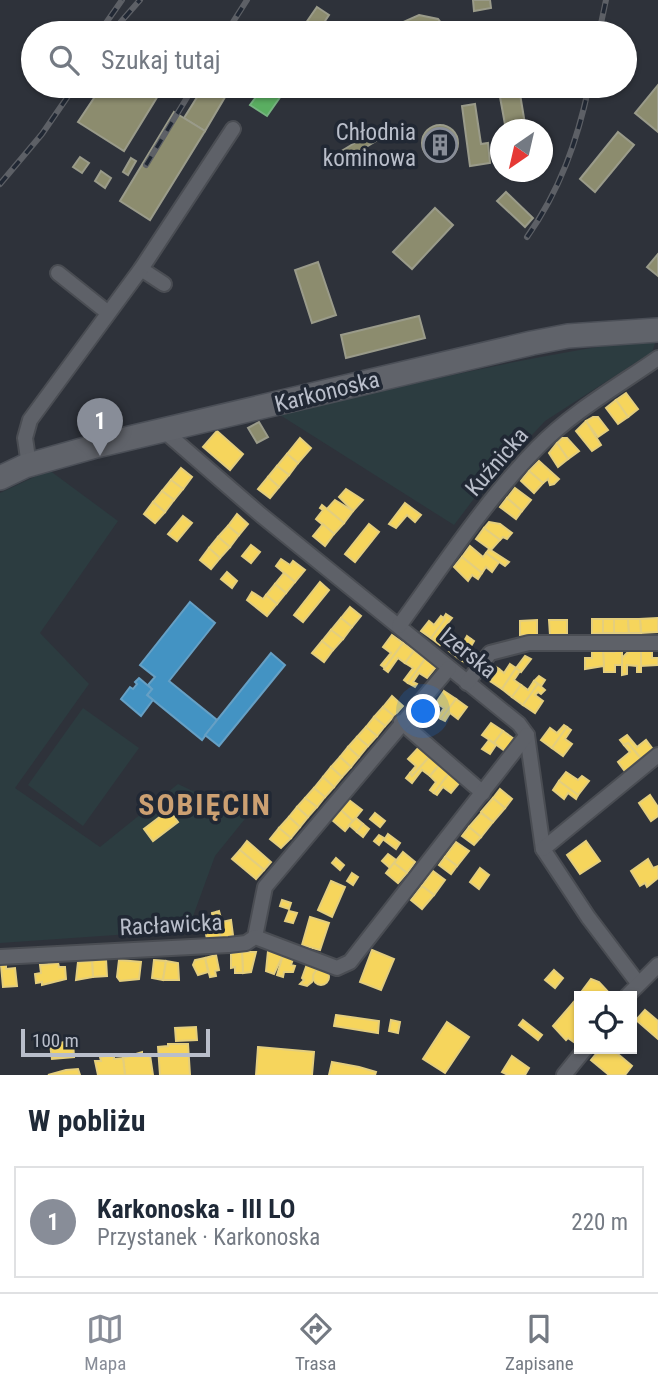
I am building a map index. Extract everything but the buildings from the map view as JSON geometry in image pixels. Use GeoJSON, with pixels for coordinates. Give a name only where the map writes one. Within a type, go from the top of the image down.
{"type":"FeatureCollection","features":[{"type":"Feature","properties":{"kind":"main road","name":"Karkonoska"},"geometry":{"type":"LineString","coordinates":[[0,478],[29,465],[163,430],[532,343],[568,336],[658,330]]}},
{"type":"Feature","properties":{"kind":"street"},"geometry":{"type":"LineString","coordinates":[[29,465],[25,438],[30,420],[141,269],[233,129]]}},
{"type":"Feature","properties":{"kind":"street"},"geometry":{"type":"LineString","coordinates":[[141,269],[164,284]]}},
{"type":"Feature","properties":{"kind":"street"},"geometry":{"type":"LineString","coordinates":[[58,273],[107,313]]}},
{"type":"Feature","properties":{"kind":"street","name":"Kuźnicka"},"geometry":{"type":"LineString","coordinates":[[399,626],[488,506],[537,448],[560,427],[658,358]]}},
{"type":"Feature","properties":{"kind":"street","name":"Izerska"},"geometry":{"type":"LineString","coordinates":[[163,430],[261,515],[519,724],[527,735]]}},
{"type":"Feature","properties":{"kind":"street"},"geometry":{"type":"LineString","coordinates":[[467,683],[490,653],[529,643],[658,643]]}},
{"type":"Feature","properties":{"kind":"street"},"geometry":{"type":"LineString","coordinates":[[255,937],[265,887],[449,668]]}},
{"type":"Feature","properties":{"kind":"street"},"geometry":{"type":"LineString","coordinates":[[401,722],[483,793],[527,735]]}},
{"type":"Feature","properties":{"kind":"street"},"geometry":{"type":"LineString","coordinates":[[527,735],[543,849],[588,917],[638,983]]}},
{"type":"Feature","properties":{"kind":"street"},"geometry":{"type":"LineString","coordinates":[[543,849],[658,755]]}},
{"type":"Feature","properties":{"kind":"street","name":"Racławicka"},"geometry":{"type":"LineString","coordinates":[[0,957],[229,945],[246,943],[255,937],[337,968],[350,962],[483,793]]}},
{"type":"Feature","properties":{"kind":"street"},"geometry":{"type":"LineString","coordinates":[[631,991],[658,965]]}},
{"type":"Feature","properties":{"kind":"street"},"geometry":{"type":"LineString","coordinates":[[564,1075],[581,1054]]}},
{"type":"Feature","properties":{"kind":"shaded area"},"geometry":{"type":"Polygon","coordinates":[[[657,338],[652,352],[545,421],[479,492],[454,525],[280,415],[515,362],[657,338]]]}},
{"type":"Feature","properties":{"kind":"shaded area"},"geometry":{"type":"Polygon","coordinates":[[[49,470],[118,521],[40,633],[89,684],[15,788],[100,847],[178,784],[222,805],[257,804],[215,856],[188,930],[0,943],[0,493],[49,470]]]}},
{"type":"Feature","properties":{"kind":"shaded area"},"geometry":{"type":"Polygon","coordinates":[[[83,708],[139,748],[83,826],[28,785],[83,708]]]}},
{"type":"Feature","properties":{"kind":"railway"},"geometry":{"type":"LineString","coordinates":[[107,21],[122,0]]}},
{"type":"Feature","properties":{"kind":"railway"},"geometry":{"type":"LineString","coordinates":[[122,21],[140,0]]}},
{"type":"Feature","properties":{"kind":"railway"},"geometry":{"type":"LineString","coordinates":[[234,21],[247,0]]}},
{"type":"Feature","properties":{"kind":"railway"},"geometry":{"type":"LineString","coordinates":[[602,21],[606,0]]}},
{"type":"Feature","properties":{"kind":"railway"},"geometry":{"type":"LineString","coordinates":[[0,184],[42,134],[67,98]]}},
{"type":"Feature","properties":{"kind":"railway"},"geometry":{"type":"LineString","coordinates":[[146,165],[187,98]]}},
{"type":"Feature","properties":{"kind":"railway"},"geometry":{"type":"LineString","coordinates":[[527,237],[549,201],[566,165],[586,98]]}},
{"type":"Feature","properties":{"kind":"place","name":"Chłodnia kominowa"},"geometry":{"type":"Point","coordinates":[440,145]}},
{"type":"Feature","properties":{"kind":"place","name":"Karkonoska - III LO"},"geometry":{"type":"Point","coordinates":[100,456]}},
{"type":"Feature","properties":{"kind":"district","name":"SOBIĘCIN"},"geometry":{"type":"Point","coordinates":[205,804]}}]}
